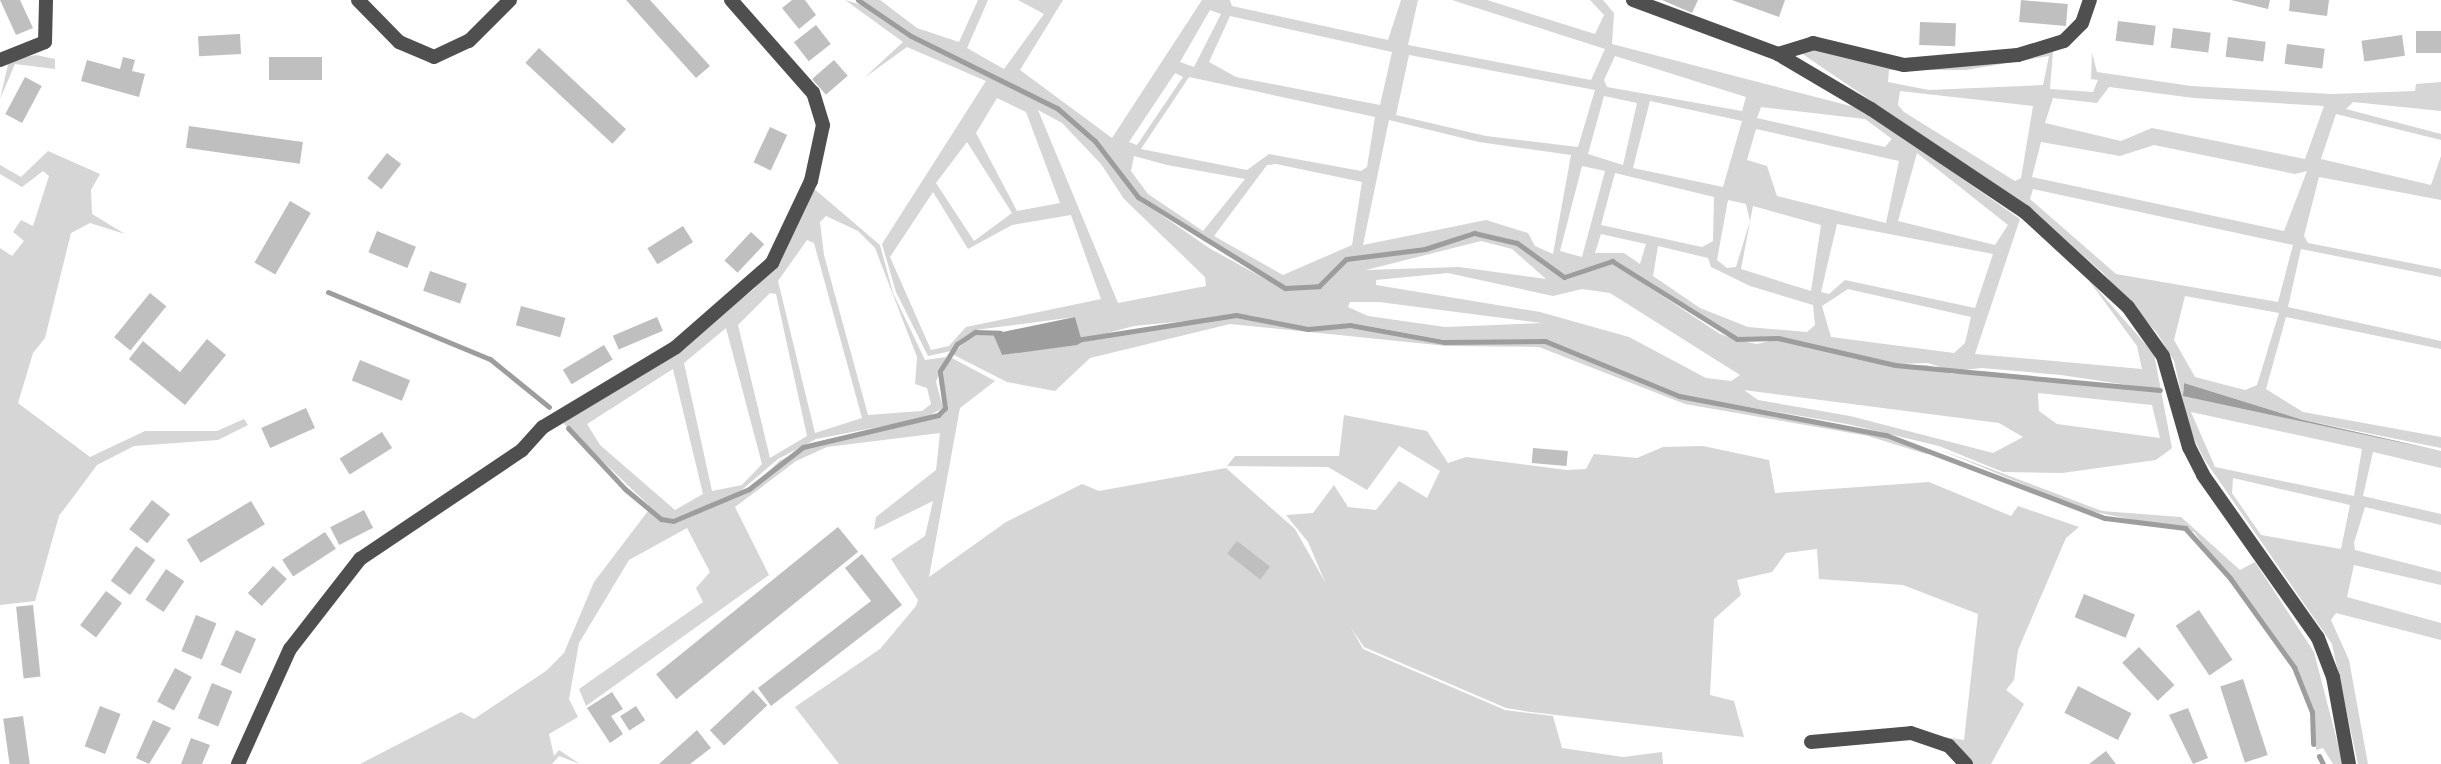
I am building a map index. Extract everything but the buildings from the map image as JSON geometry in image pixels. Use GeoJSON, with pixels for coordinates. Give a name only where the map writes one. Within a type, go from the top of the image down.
{"type":"FeatureCollection","features":[{"type":"Feature","properties":{"kind":"street"},"geometry":{"type":"LineString","coordinates":[[0,60],[45,42],[46,0]]}},
{"type":"Feature","properties":{"kind":"street"},"geometry":{"type":"LineString","coordinates":[[358,0],[399,42],[434,57],[469,41],[510,0]]}},
{"type":"Feature","properties":{"kind":"street"},"geometry":{"type":"LineString","coordinates":[[238,764],[276,672],[334,586],[360,559],[522,450],[543,426],[676,346],[779,252],[817,166],[823,125],[813,93],[731,0]]}},
{"type":"Feature","properties":{"kind":"street"},"geometry":{"type":"LineString","coordinates":[[1633,0],[1778,54],[2025,212],[2134,315],[2163,356],[2203,475],[2322,648],[2349,764]]}},
{"type":"Feature","properties":{"kind":"street"},"geometry":{"type":"LineString","coordinates":[[1778,54],[1813,43],[1904,65],[2018,55],[2064,41],[2082,23],[2090,0]]}},
{"type":"Feature","properties":{"kind":"street"},"geometry":{"type":"LineString","coordinates":[[1811,742],[1911,733],[1949,746],[1966,764]]}},
{"type":"Feature","properties":{"kind":"shaded area"},"geometry":{"type":"Polygon","coordinates":[[[845,0],[872,8],[911,37],[1056,109],[1094,142],[1137,198],[1209,248],[1285,290],[1320,287],[1346,260],[1425,250],[1459,237],[1488,236],[1517,244],[1564,278],[1611,262],[1720,334],[1737,340],[1757,344],[1778,339],[1895,367],[1927,365],[1952,374],[1982,371],[2161,390],[2172,448],[2156,460],[2062,473],[2003,472],[1939,446],[1847,424],[1679,395],[1545,340],[1445,340],[1351,323],[1308,328],[1248,315],[1134,326],[1081,340],[1075,317],[975,330],[951,351],[928,356],[896,292],[882,244],[986,81],[907,47],[864,78],[903,42],[845,0]],[[997,98],[976,133],[1017,211],[1060,203],[1026,112],[997,98]],[[1038,110],[1118,303],[1206,286],[1205,277],[1124,199],[1101,164],[1062,123],[1038,110]],[[967,142],[936,183],[974,241],[1012,213],[967,142]],[[933,192],[890,257],[931,350],[949,346],[966,327],[1101,299],[1071,215],[1012,225],[968,249],[933,192]],[[1481,241],[1366,270],[1459,267],[1546,279],[1512,249],[1481,241]],[[1448,273],[1376,280],[1376,285],[1540,312],[1629,337],[1706,378],[1731,381],[1740,375],[1610,293],[1582,289],[1553,296],[1448,273]],[[1350,302],[1348,307],[1368,316],[1445,327],[1542,323],[1379,302],[1350,302]],[[1744,390],[1758,400],[1850,416],[1993,453],[2023,437],[1999,423],[1744,390]],[[2038,393],[2039,411],[2057,424],[2160,438],[2152,405],[2038,393]]]}},
{"type":"Feature","properties":{"kind":"shaded area"},"geometry":{"type":"Polygon","coordinates":[[[861,0],[880,0],[917,28],[959,42],[978,0],[988,0],[967,48],[1004,69],[1044,14],[1018,0],[1063,0],[1020,70],[1112,138],[1202,0],[1230,0],[1232,6],[1388,40],[1401,0],[1418,0],[1408,45],[1591,80],[1605,49],[1452,0],[1487,0],[1595,34],[1604,15],[1590,0],[1603,0],[1614,13],[1612,44],[1862,109],[2020,219],[1975,354],[2142,369],[2137,346],[2085,275],[2154,354],[2161,390],[2061,375],[1982,368],[1952,371],[1928,363],[1896,364],[1778,337],[1738,338],[1612,259],[1564,275],[1518,242],[1474,231],[1425,248],[1345,258],[1318,285],[1286,287],[1138,196],[1096,141],[1058,107],[912,35],[861,0]],[[1210,10],[1180,62],[1194,67],[1221,14],[1210,10]],[[1230,16],[1209,62],[1236,77],[1380,105],[1392,52],[1230,16]],[[1409,55],[1396,115],[1486,136],[1578,147],[1595,90],[1409,55]],[[1615,56],[1604,80],[1607,87],[1742,111],[1746,97],[1615,56]],[[1175,73],[1129,142],[1137,145],[1183,77],[1175,73]],[[1189,77],[1141,149],[1247,170],[1269,154],[1361,171],[1367,167],[1375,117],[1189,77]],[[1604,96],[1588,154],[1623,165],[1637,103],[1604,96]],[[1650,101],[1633,168],[1723,187],[1742,121],[1650,101]],[[1761,107],[1757,118],[1885,147],[1892,139],[1865,119],[1761,107]],[[1389,120],[1363,245],[1486,220],[1528,233],[1535,246],[1553,254],[1571,155],[1479,142],[1389,120]],[[1756,129],[1747,160],[1767,166],[1777,196],[1886,223],[1899,161],[1756,129]],[[1917,153],[1898,221],[1995,245],[2008,225],[1917,153]],[[1134,156],[1131,171],[1148,194],[1203,231],[1245,179],[1167,165],[1134,156]],[[1276,164],[1267,165],[1214,236],[1283,275],[1352,245],[1362,182],[1276,164]],[[1582,166],[1560,251],[1582,257],[1605,171],[1582,166]],[[1615,173],[1601,225],[1702,247],[1713,241],[1714,197],[1615,173]],[[1728,200],[1717,260],[1727,268],[1736,267],[1750,221],[1746,204],[1728,200]],[[1753,206],[1741,269],[1811,291],[1821,225],[1753,206]],[[1837,224],[1821,292],[1829,294],[1845,280],[1975,308],[1993,254],[1837,224]],[[1601,234],[1595,253],[1624,253],[1640,264],[1646,244],[1601,234]],[[1658,246],[1653,276],[1700,308],[1748,327],[1807,332],[1815,325],[1813,305],[1750,286],[1711,267],[1708,258],[1658,246]],[[1848,289],[1822,306],[1831,337],[1954,353],[1965,343],[1971,317],[1848,289]]]}},
{"type":"Feature","properties":{"kind":"shaded area"},"geometry":{"type":"Polygon","coordinates":[[[1810,47],[1914,70],[2053,51],[2050,89],[2093,92],[2098,80],[2091,79],[2092,53],[2097,72],[2191,86],[2332,94],[2415,91],[2416,84],[2441,82],[2441,111],[2353,102],[2346,109],[2441,134],[2441,140],[2336,114],[2321,159],[2431,185],[2441,156],[2441,200],[2319,177],[2304,236],[2308,243],[2441,269],[2441,277],[2301,249],[2288,307],[2441,341],[2441,349],[2286,317],[2266,389],[2303,412],[2441,437],[2441,448],[2304,420],[2441,451],[2441,468],[2373,452],[2363,496],[2441,514],[2441,525],[2365,507],[2354,543],[2355,550],[2441,572],[2441,585],[2354,565],[2347,597],[2441,623],[2441,640],[2336,613],[2331,620],[2349,660],[2368,764],[2358,764],[2332,644],[2204,459],[2190,431],[2174,361],[2157,333],[2102,272],[2026,206],[1801,53],[1810,47]],[[2049,56],[1966,70],[1889,70],[1888,82],[1929,90],[2043,85],[2049,56]],[[2109,87],[2097,103],[2053,98],[2045,123],[2121,141],[2152,128],[2305,159],[2324,106],[2194,98],[2109,87]],[[1900,91],[1898,105],[1904,112],[2015,181],[2021,178],[2033,106],[1900,91]],[[2041,142],[2032,177],[2284,231],[2307,171],[2295,174],[2154,145],[2120,156],[2041,142]],[[2033,189],[2030,199],[2116,274],[2278,302],[2293,245],[2033,189]],[[2185,296],[2174,340],[2195,377],[2245,390],[2257,385],[2279,313],[2185,296]],[[2184,383],[2183,393],[2303,420],[2184,383]],[[2191,412],[2215,467],[2354,496],[2362,449],[2191,412]],[[2233,478],[2232,493],[2261,535],[2341,549],[2350,505],[2233,478]]]}},
{"type":"Feature","properties":{"kind":"shaded area"},"geometry":{"type":"Polygon","coordinates":[[[36,55],[55,59],[55,69],[15,64],[0,99],[9,60],[36,55]]]}},
{"type":"Feature","properties":{"kind":"shaded area"},"geometry":{"type":"Polygon","coordinates":[[[48,151],[100,174],[91,190],[92,214],[125,234],[90,223],[71,233],[45,338],[33,353],[18,403],[90,457],[145,431],[217,431],[244,419],[248,425],[218,440],[134,446],[97,465],[59,516],[35,601],[0,605],[0,248],[12,256],[24,241],[13,232],[21,220],[33,226],[49,176],[43,171],[22,187],[0,174],[0,165],[21,177],[48,151]]]}},
{"type":"Feature","properties":{"kind":"shaded area"},"geometry":{"type":"Polygon","coordinates":[[[812,187],[880,245],[893,293],[925,360],[946,357],[936,382],[943,408],[925,418],[816,439],[778,459],[738,493],[673,519],[662,518],[561,421],[690,340],[754,289],[771,270],[812,187]],[[826,216],[820,222],[824,255],[868,415],[922,411],[931,404],[927,388],[915,384],[917,357],[875,248],[858,231],[826,216]],[[807,240],[778,281],[815,433],[862,418],[814,243],[807,240]],[[770,293],[738,325],[770,458],[807,436],[776,294],[770,293]],[[726,328],[684,363],[712,491],[742,485],[762,464],[726,328]],[[673,369],[587,424],[600,445],[675,510],[703,494],[673,369]]]}},
{"type":"Feature","properties":{"kind":"shaded area"},"geometry":{"type":"Polygon","coordinates":[[[1236,316],[1308,331],[1350,326],[1445,343],[1545,342],[1679,397],[1816,420],[1932,450],[1926,454],[1868,436],[1685,404],[1539,347],[1447,346],[1230,324],[1090,358],[1055,391],[1007,382],[952,354],[975,333],[993,334],[1002,355],[1236,316]]]}},
{"type":"Feature","properties":{"kind":"shaded area"},"geometry":{"type":"Polygon","coordinates":[[[1075,317],[1082,342],[1077,345],[1002,355],[993,334],[1075,317]]]}},
{"type":"Feature","properties":{"kind":"shaded area"},"geometry":{"type":"Polygon","coordinates":[[[950,357],[995,381],[960,408],[929,577],[1006,522],[1082,484],[1099,491],[1226,468],[1295,529],[1363,649],[1505,710],[1553,716],[1562,748],[1623,757],[1662,752],[1663,764],[839,764],[795,707],[880,649],[916,606],[918,600],[891,559],[925,536],[933,501],[874,530],[876,517],[936,470],[940,433],[827,447],[796,461],[735,507],[769,575],[586,706],[579,689],[703,602],[696,588],[710,572],[687,528],[629,560],[579,643],[569,699],[578,717],[549,734],[554,756],[559,750],[580,764],[559,756],[552,764],[360,764],[461,712],[474,719],[546,671],[564,653],[594,582],[648,511],[674,522],[750,490],[779,461],[817,442],[938,416],[946,409],[939,382],[950,357]]]}},
{"type":"Feature","properties":{"kind":"shaded area"},"geometry":{"type":"Polygon","coordinates":[[[2184,383],[2303,420],[2441,451],[2183,396],[2184,383]]]}},
{"type":"Feature","properties":{"kind":"shaded area"},"geometry":{"type":"Polygon","coordinates":[[[1344,415],[1427,431],[1448,463],[1466,457],[1567,470],[1586,469],[1594,454],[1637,458],[1663,447],[1703,446],[1769,460],[1775,493],[1929,482],[2011,516],[2018,506],[2079,527],[2066,538],[2018,650],[2014,680],[2006,690],[2024,704],[1991,764],[1969,764],[1944,737],[1964,740],[1978,614],[1903,585],[1819,579],[1817,549],[1786,553],[1772,572],[1737,580],[1741,595],[1714,619],[1710,695],[1734,701],[1744,737],[1531,712],[1506,708],[1364,647],[1334,603],[1308,542],[1286,515],[1313,513],[1334,485],[1348,507],[1376,510],[1399,481],[1427,498],[1440,471],[1399,446],[1367,490],[1328,467],[1227,466],[1235,456],[1339,456],[1344,415]]]}},
{"type":"Feature","properties":{"kind":"shaded area"},"geometry":{"type":"Polygon","coordinates":[[[1938,449],[2102,511],[2181,517],[2240,570],[2255,562],[2314,652],[2343,764],[2333,764],[2323,748],[2316,750],[2314,712],[2295,667],[2194,532],[2085,510],[1938,449]]]}},
{"type":"Feature","properties":{"kind":"waterway"},"geometry":{"type":"LineString","coordinates":[[858,0],[911,36],[1057,108],[1095,141],[1138,197],[1285,288],[1319,286],[1346,259],[1425,249],[1474,233],[1517,243],[1564,277],[1612,261],[1737,339],[1778,338],[1895,365],[2160,390]]}},
{"type":"Feature","properties":{"kind":"waterway"},"geometry":{"type":"LineString","coordinates":[[328,292],[490,359],[549,407]]}},
{"type":"Feature","properties":{"kind":"waterway"},"geometry":{"type":"LineString","coordinates":[[1076,340],[1236,315],[1308,329],[1350,325],[1444,342],[1545,341],[1679,396],[1886,435],[2105,518],[2185,528],[2230,578],[2294,667],[2312,712],[2313,744]]}},
{"type":"Feature","properties":{"kind":"waterway"},"geometry":{"type":"LineString","coordinates":[[568,428],[625,489],[661,519],[673,521],[749,489],[803,447],[938,415],[945,408],[940,371],[957,344],[975,332],[1000,333]]}},
{"type":"Feature","properties":{"kind":"waterway"},"geometry":{"type":"LineString","coordinates":[[2319,756],[2323,764]]}}]}
